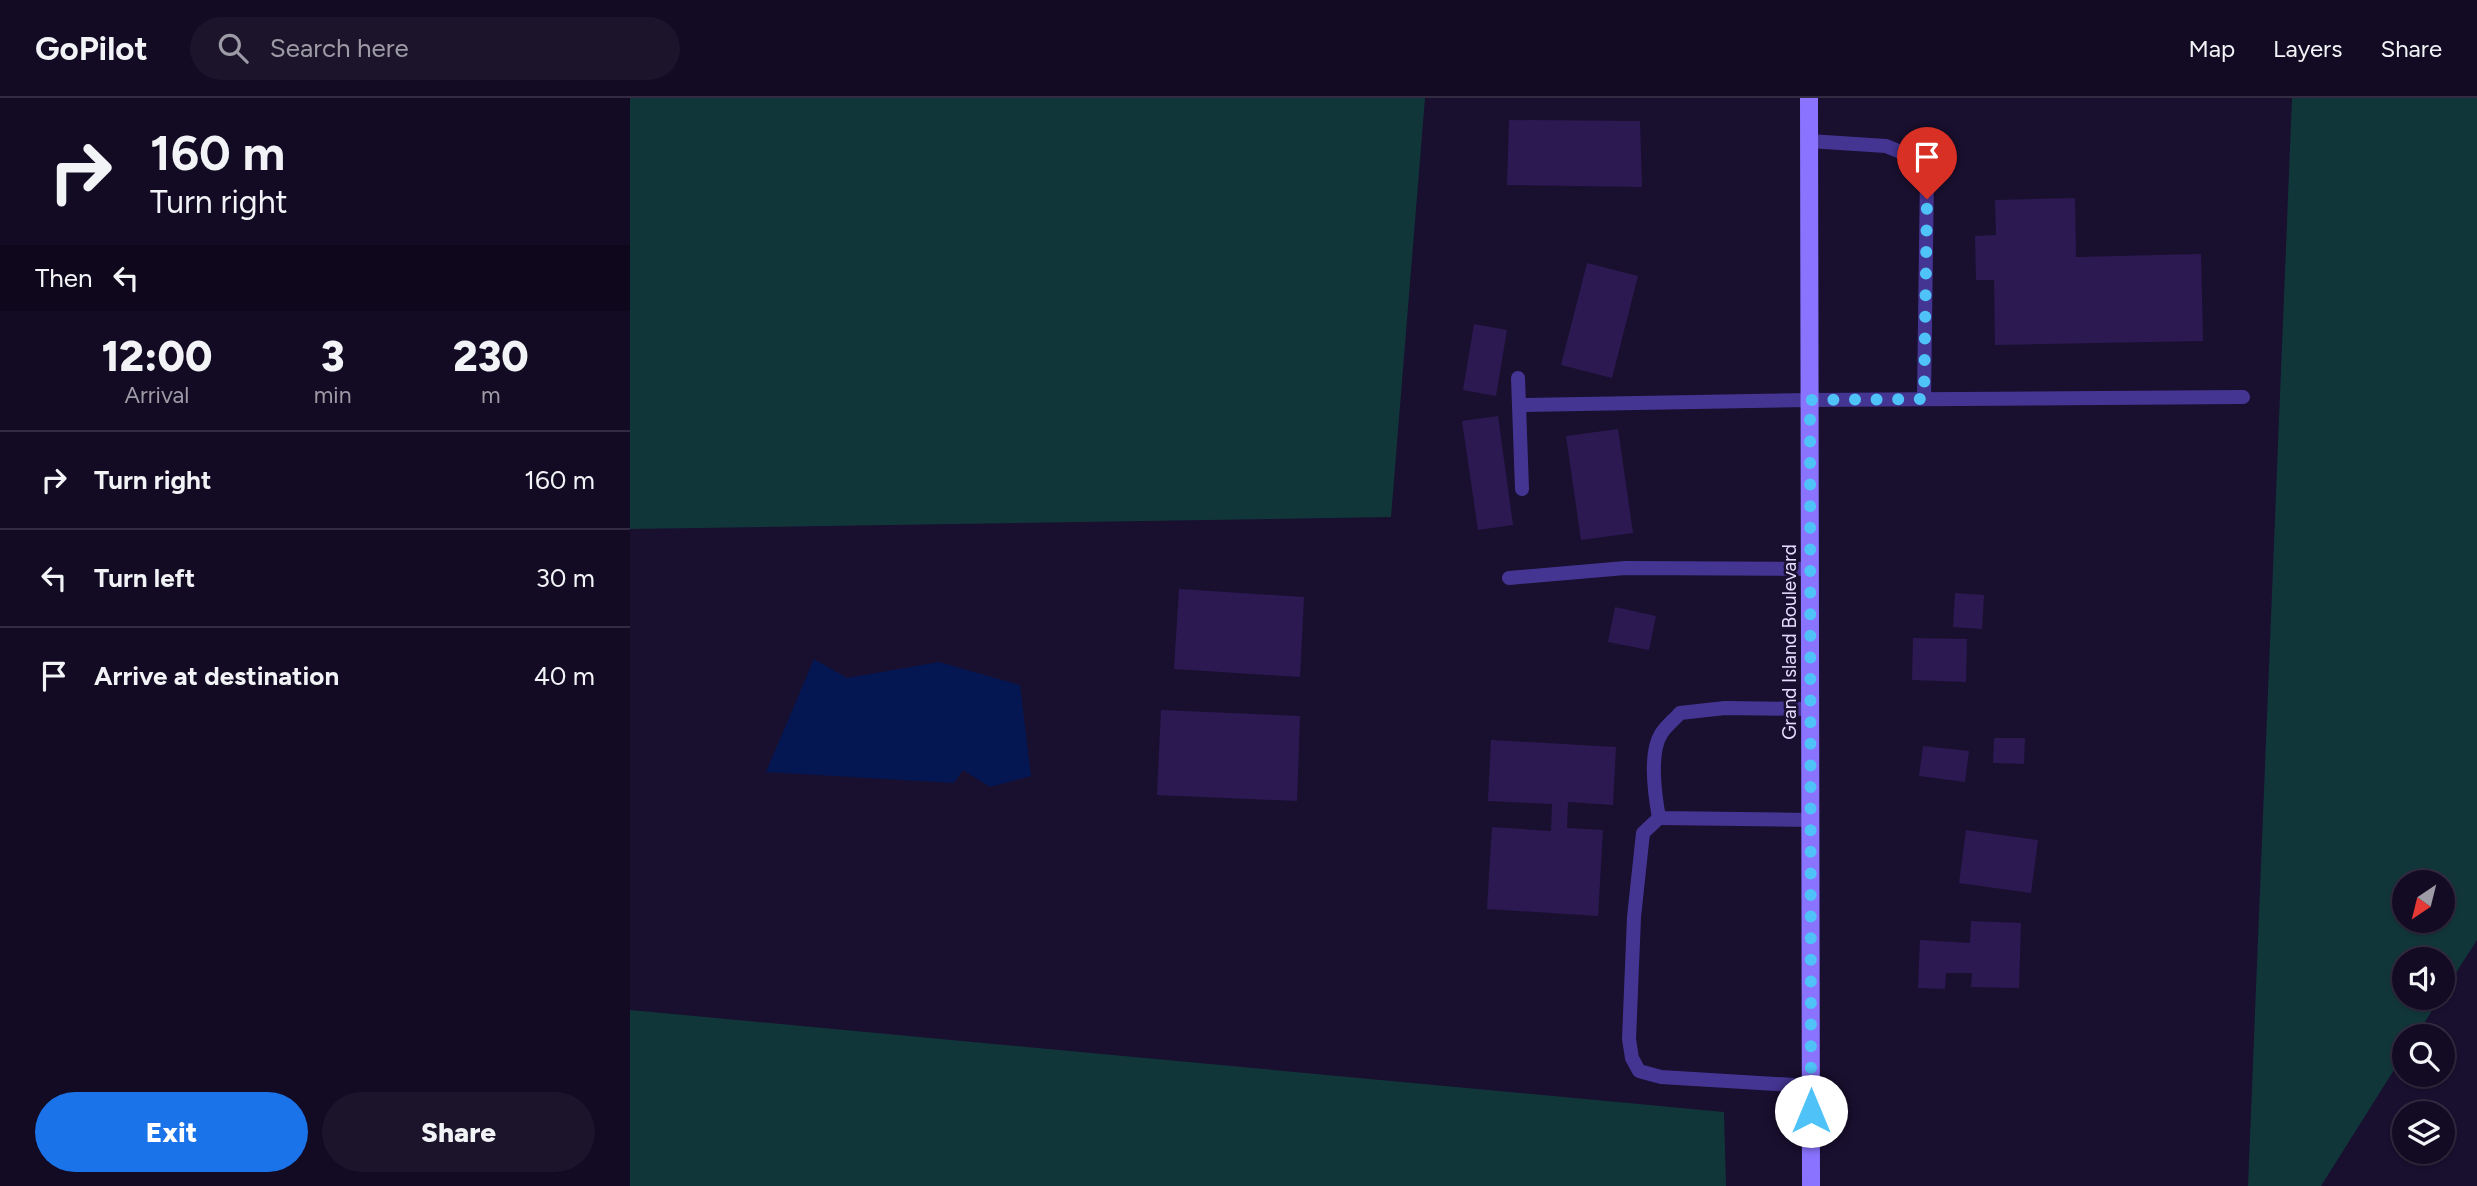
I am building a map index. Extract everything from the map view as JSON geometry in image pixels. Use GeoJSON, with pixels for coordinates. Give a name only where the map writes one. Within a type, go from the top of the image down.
{"type":"FeatureCollection","features":[{"type":"Feature","properties":{"kind":"main road","name":"Grand Island Boulevard"},"geometry":{"type":"LineString","coordinates":[[1809,98],[1811,1186]]}},
{"type":"Feature","properties":{"kind":"lane"},"geometry":{"type":"LineString","coordinates":[[1809,141],[1886,146],[1913,157],[1927,174],[1924,399]]}},
{"type":"Feature","properties":{"kind":"lane"},"geometry":{"type":"LineString","coordinates":[[1518,378],[1522,489]]}},
{"type":"Feature","properties":{"kind":"lane"},"geometry":{"type":"LineString","coordinates":[[1519,405],[2243,397]]}},
{"type":"Feature","properties":{"kind":"lane"},"geometry":{"type":"LineString","coordinates":[[1509,578],[1625,568],[1810,569]]}},
{"type":"Feature","properties":{"kind":"lane"},"geometry":{"type":"LineString","coordinates":[[1659,818],[1655,760],[1660,735],[1680,713],[1725,708],[1810,709]]}},
{"type":"Feature","properties":{"kind":"lane"},"geometry":{"type":"LineString","coordinates":[[1810,820],[1659,818],[1643,833],[1634,917],[1629,1039],[1632,1058],[1639,1071],[1661,1077],[1811,1086]]}},
{"type":"Feature","properties":{"kind":"green space"},"geometry":{"type":"Polygon","coordinates":[[[630,98],[1425,98],[1391,517],[630,529],[630,98]]]}},
{"type":"Feature","properties":{"kind":"green space"},"geometry":{"type":"Polygon","coordinates":[[[2292,98],[2477,98],[2477,940],[2455,974],[2455,947],[2392,947],[2392,1010],[2432,1010],[2424,1024],[2392,1024],[2392,1073],[2321,1186],[2248,1186],[2292,98]]]}},
{"type":"Feature","properties":{"kind":"green space"},"geometry":{"type":"Polygon","coordinates":[[[630,1010],[1724,1112],[1726,1186],[630,1186],[630,1010]]]}},
{"type":"Feature","properties":{"kind":"shaded area"},"geometry":{"type":"Polygon","coordinates":[[[814,659],[847,678],[939,662],[1020,685],[1031,776],[990,787],[963,770],[954,783],[766,772],[814,659]]]}},
{"type":"Feature","properties":{"kind":"building"},"geometry":{"type":"Polygon","coordinates":[[[1509,120],[1640,121],[1642,187],[1507,185],[1509,120]]]}},
{"type":"Feature","properties":{"kind":"building"},"geometry":{"type":"Polygon","coordinates":[[[2075,198],[2076,257],[2201,254],[2203,341],[1995,345],[1994,280],[1976,280],[1975,236],[1996,235],[1995,200],[2075,198]]]}},
{"type":"Feature","properties":{"kind":"building"},"geometry":{"type":"Polygon","coordinates":[[[1587,263],[1638,276],[1612,378],[1561,365],[1587,263]]]}},
{"type":"Feature","properties":{"kind":"building"},"geometry":{"type":"Polygon","coordinates":[[[1474,324],[1507,330],[1496,396],[1463,390],[1474,324]]]}},
{"type":"Feature","properties":{"kind":"building"},"geometry":{"type":"Polygon","coordinates":[[[1498,416],[1513,525],[1478,530],[1462,421],[1498,416]]]}},
{"type":"Feature","properties":{"kind":"building"},"geometry":{"type":"Polygon","coordinates":[[[1618,429],[1633,533],[1581,540],[1566,436],[1618,429]]]}},
{"type":"Feature","properties":{"kind":"building"},"geometry":{"type":"Polygon","coordinates":[[[1179,589],[1304,597],[1300,677],[1174,669],[1179,589]]]}},
{"type":"Feature","properties":{"kind":"building"},"geometry":{"type":"Polygon","coordinates":[[[1955,593],[1984,595],[1982,629],[1953,627],[1955,593]]]}},
{"type":"Feature","properties":{"kind":"building"},"geometry":{"type":"Polygon","coordinates":[[[1615,607],[1656,616],[1649,650],[1608,642],[1615,607]]]}},
{"type":"Feature","properties":{"kind":"building"},"geometry":{"type":"Polygon","coordinates":[[[1913,638],[1967,639],[1966,682],[1912,680],[1913,638]]]}},
{"type":"Feature","properties":{"kind":"building"},"geometry":{"type":"Polygon","coordinates":[[[1161,710],[1300,716],[1297,801],[1157,795],[1161,710]]]}},
{"type":"Feature","properties":{"kind":"building"},"geometry":{"type":"Polygon","coordinates":[[[1994,738],[2025,738],[2024,764],[1993,763],[1994,738]]]}},
{"type":"Feature","properties":{"kind":"building"},"geometry":{"type":"Polygon","coordinates":[[[1491,740],[1616,747],[1613,805],[1568,802],[1567,828],[1603,830],[1598,916],[1487,909],[1492,827],[1551,831],[1552,804],[1488,801],[1491,740]]]}},
{"type":"Feature","properties":{"kind":"building"},"geometry":{"type":"Polygon","coordinates":[[[1923,746],[1969,751],[1965,782],[1919,776],[1923,746]]]}},
{"type":"Feature","properties":{"kind":"building"},"geometry":{"type":"Polygon","coordinates":[[[1966,830],[2038,840],[2031,893],[1959,883],[1966,830]]]}},
{"type":"Feature","properties":{"kind":"building"},"geometry":{"type":"Polygon","coordinates":[[[1971,921],[2021,923],[2019,988],[1971,987],[1972,973],[1946,973],[1945,989],[1918,988],[1920,940],[1970,943],[1971,921]]]}},
{"type":"Feature","properties":{"kind":"route"},"geometry":{"type":"LineString","coordinates":[[1811,1111],[1810,400],[1924,399],[1927,199]]}}]}
